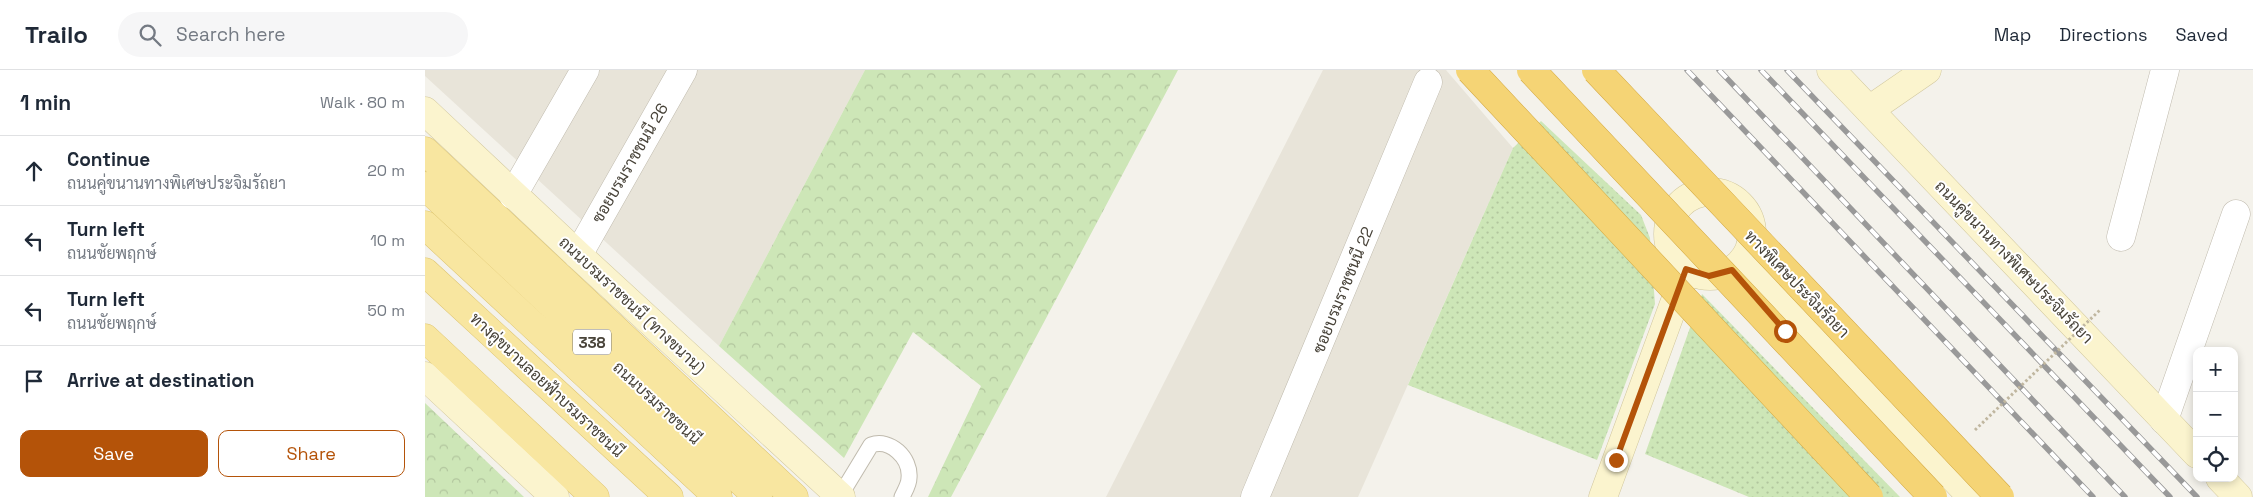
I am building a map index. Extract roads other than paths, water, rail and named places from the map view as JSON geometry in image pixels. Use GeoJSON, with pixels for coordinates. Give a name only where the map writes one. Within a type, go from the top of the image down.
{"type":"FeatureCollection","features":[{"type":"Feature","properties":{"kind":"highway"},"geometry":{"type":"LineString","coordinates":[[1470,70],[1869,497]]}},
{"type":"Feature","properties":{"kind":"highway"},"geometry":{"type":"LineString","coordinates":[[1531,70],[1933,497]]}},
{"type":"Feature","properties":{"kind":"highway","name":"ทางพิเศษประจิมรัถยา"},"geometry":{"type":"LineString","coordinates":[[1595,70],[2000,497]]}},
{"type":"Feature","properties":{"kind":"main road"},"geometry":{"type":"LineString","coordinates":[[1521,70],[1668,222]]}},
{"type":"Feature","properties":{"kind":"main road","name":"ถนนคู่ขนานทางพิเศษประจิมรัถยา"},"geometry":{"type":"LineString","coordinates":[[1831,70],[2193,450]]}},
{"type":"Feature","properties":{"kind":"main road"},"geometry":{"type":"LineString","coordinates":[[1869,110],[1925,71]]}},
{"type":"Feature","properties":{"kind":"main road","name":"ถนนบรมราชชนนี (ทางขนาน)"},"geometry":{"type":"LineString","coordinates":[[425,110],[513,195],[840,496]]}},
{"type":"Feature","properties":{"kind":"main road"},"geometry":{"type":"LineString","coordinates":[[425,151],[794,497]]}},
{"type":"Feature","properties":{"kind":"main road","name":"ถนนบรมราชชนนี"},"geometry":{"type":"LineString","coordinates":[[425,186],[758,497]]}},
{"type":"Feature","properties":{"kind":"main road"},"geometry":{"type":"LineString","coordinates":[[1709,191],[1734,198],[1744,208],[1750,220],[1752,234],[1750,248],[1738,265],[1709,276],[1686,269],[1677,260],[1670,248],[1667,235],[1668,222],[1674,210],[1683,200],[1695,193],[1709,191]]}},
{"type":"Feature","properties":{"kind":"main road","name":"ทางคู่ขนานลอยฟ้าบรมราชชนนี"},"geometry":{"type":"LineString","coordinates":[[425,225],[718,497]]}},
{"type":"Feature","properties":{"kind":"main road"},"geometry":{"type":"LineString","coordinates":[[1738,265],[1772,317],[1945,497]]}},
{"type":"Feature","properties":{"kind":"main road"},"geometry":{"type":"LineString","coordinates":[[1738,265],[1972,497]]}},
{"type":"Feature","properties":{"kind":"main road"},"geometry":{"type":"LineString","coordinates":[[1603,497],[1686,269]]}},
{"type":"Feature","properties":{"kind":"main road","name":"ทางคู่ขนานลอยฟ้าบรมราชชนนี"},"geometry":{"type":"LineString","coordinates":[[425,272],[669,497]]}},
{"type":"Feature","properties":{"kind":"main road"},"geometry":{"type":"LineString","coordinates":[[425,293],[641,497]]}},
{"type":"Feature","properties":{"kind":"main road"},"geometry":{"type":"LineString","coordinates":[[425,338],[595,497]]}},
{"type":"Feature","properties":{"kind":"main road"},"geometry":{"type":"LineString","coordinates":[[425,376],[542,492]]}},
{"type":"Feature","properties":{"kind":"main road"},"geometry":{"type":"LineString","coordinates":[[2224,482],[2238,497]]}},
{"type":"Feature","properties":{"kind":"street"},"geometry":{"type":"LineString","coordinates":[[513,195],[585,70]]}},
{"type":"Feature","properties":{"kind":"street","name":"ซอยบรมราชชนนี 26"},"geometry":{"type":"LineString","coordinates":[[578,255],[683,70]]}},
{"type":"Feature","properties":{"kind":"street"},"geometry":{"type":"LineString","coordinates":[[2121,237],[2165,70]]}},
{"type":"Feature","properties":{"kind":"street","name":"ซอยบรมราชชนนี 22"},"geometry":{"type":"LineString","coordinates":[[1255,497],[1428,82]]}},
{"type":"Feature","properties":{"kind":"street"},"geometry":{"type":"LineString","coordinates":[[2164,420],[2236,214]]}},
{"type":"Feature","properties":{"kind":"lane"},"geometry":{"type":"LineString","coordinates":[[840,496],[871,445],[880,442],[889,445],[899,452],[906,463],[909,478],[902,497]]}},
{"type":"Feature","properties":{"kind":"railway"},"geometry":{"type":"LineString","coordinates":[[1687,70],[2093,497]]}},
{"type":"Feature","properties":{"kind":"railway"},"geometry":{"type":"LineString","coordinates":[[1719,70],[2125,497]]}},
{"type":"Feature","properties":{"kind":"railway"},"geometry":{"type":"LineString","coordinates":[[1761,70],[2170,497]]}},
{"type":"Feature","properties":{"kind":"railway"},"geometry":{"type":"LineString","coordinates":[[1787,70],[2197,497]]}}]}
